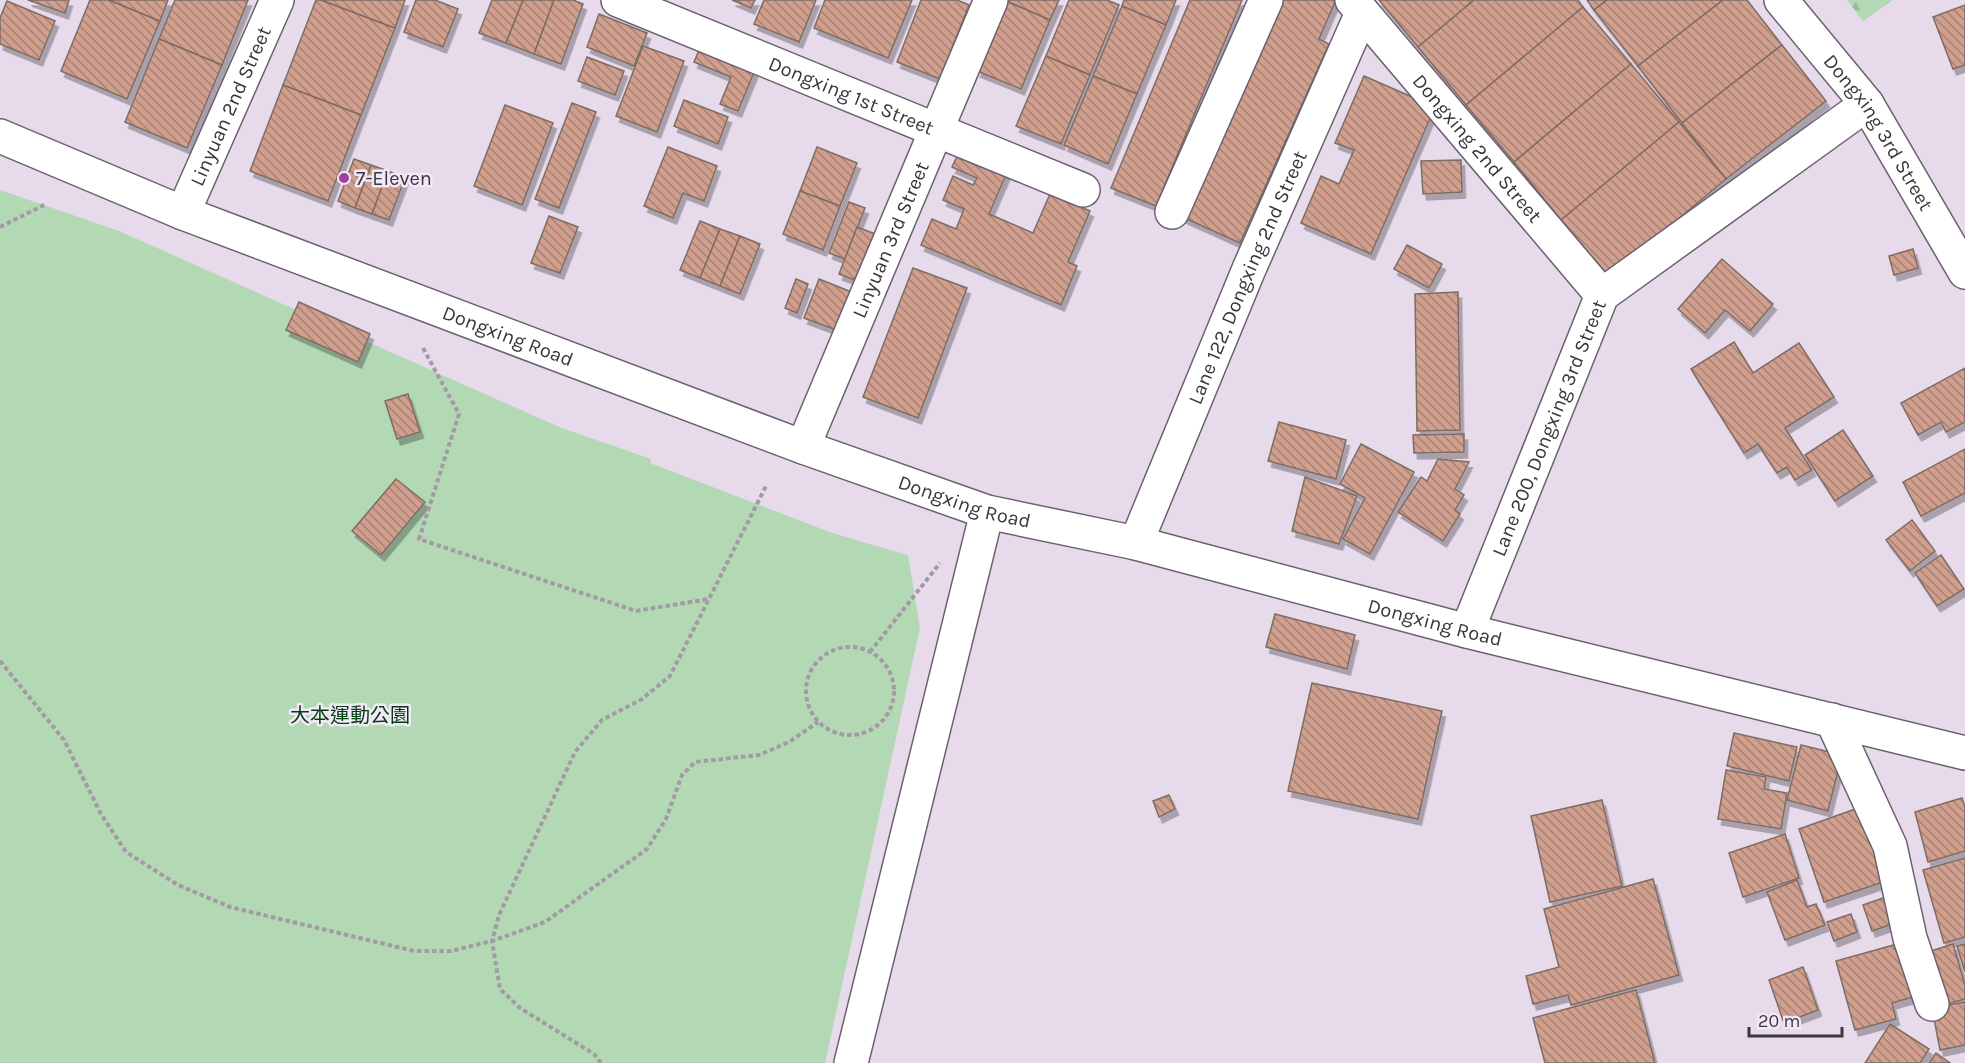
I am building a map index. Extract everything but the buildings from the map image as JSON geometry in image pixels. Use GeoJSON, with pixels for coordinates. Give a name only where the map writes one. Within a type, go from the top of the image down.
{"type":"FeatureCollection","features":[{"type":"Feature","properties":{"kind":"street","name":"Linyuan 2nd Street"},"geometry":{"type":"LineString","coordinates":[[183,213],[277,0]]}},
{"type":"Feature","properties":{"kind":"street","name":"Linyuan 3rd Street"},"geometry":{"type":"LineString","coordinates":[[803,447],[991,0]]}},
{"type":"Feature","properties":{"kind":"street"},"geometry":{"type":"LineString","coordinates":[[1172,212],[1266,0]]}},
{"type":"Feature","properties":{"kind":"street","name":"Dongxing 3rd Street"},"geometry":{"type":"LineString","coordinates":[[1781,0],[1867,104],[1965,272]]}},
{"type":"Feature","properties":{"kind":"street","name":"Dongxing 1st Street"},"geometry":{"type":"LineString","coordinates":[[634,3],[1083,190]]}},
{"type":"Feature","properties":{"kind":"street","name":"Dongxing 2nd Street"},"geometry":{"type":"LineString","coordinates":[[1357,7],[1602,295]]}},
{"type":"Feature","properties":{"kind":"street","name":"Lane 122, Dongxing 2nd Street"},"geometry":{"type":"LineString","coordinates":[[1136,543],[1357,7]]}},
{"type":"Feature","properties":{"kind":"street","name":"Lane 200, Dongxing 3rd Street"},"geometry":{"type":"LineString","coordinates":[[1467,631],[1602,295],[1867,104]]}},
{"type":"Feature","properties":{"kind":"street","name":"Dongxing Road"},"geometry":{"type":"LineString","coordinates":[[0,136],[183,213],[803,447],[987,512],[1136,543],[1467,631],[1965,753]]}},
{"type":"Feature","properties":{"kind":"street"},"geometry":{"type":"LineString","coordinates":[[851,1063],[987,512]]}},
{"type":"Feature","properties":{"kind":"street"},"geometry":{"type":"LineString","coordinates":[[1832,720],[1890,846],[1910,938],[1932,1004]]}},
{"type":"Feature","properties":{"kind":"path"},"geometry":{"type":"LineString","coordinates":[[0,227],[46,204]]}},
{"type":"Feature","properties":{"kind":"path"},"geometry":{"type":"LineString","coordinates":[[423,348],[459,414],[419,539],[636,611],[709,598]]}},
{"type":"Feature","properties":{"kind":"path"},"geometry":{"type":"LineString","coordinates":[[601,1063],[594,1054],[520,1008],[500,989],[492,941],[499,915],[575,752],[602,720],[642,699],[670,676],[767,484]]}},
{"type":"Feature","properties":{"kind":"path"},"geometry":{"type":"LineString","coordinates":[[870,652],[946,555]]}},
{"type":"Feature","properties":{"kind":"path"},"geometry":{"type":"LineString","coordinates":[[844,647],[870,652],[882,661],[890,672],[894,685],[889,712],[869,731],[856,735],[842,735],[829,730],[818,722],[810,711],[806,697],[806,684],[811,670],[831,651],[844,647]]}},
{"type":"Feature","properties":{"kind":"path"},"geometry":{"type":"LineString","coordinates":[[0,661],[64,740],[101,814],[126,852],[177,885],[230,907],[414,951],[451,951],[492,941],[544,922],[647,849],[666,819],[682,776],[696,762],[759,755],[789,742],[818,722]]}},
{"type":"Feature","properties":{"kind":"green space"},"geometry":{"type":"Polygon","coordinates":[[[1847,0],[1893,0],[1863,21],[1847,0]]]}},
{"type":"Feature","properties":{"kind":"green space","name":"大本運動公園"},"geometry":{"type":"Polygon","coordinates":[[[0,190],[119,231],[559,427],[651,459],[650,463],[832,533],[908,555],[920,628],[825,1063],[0,1063],[0,190]]]}},
{"type":"Feature","properties":{"kind":"place","name":"7-Eleven"},"geometry":{"type":"Point","coordinates":[344,178]}}]}
